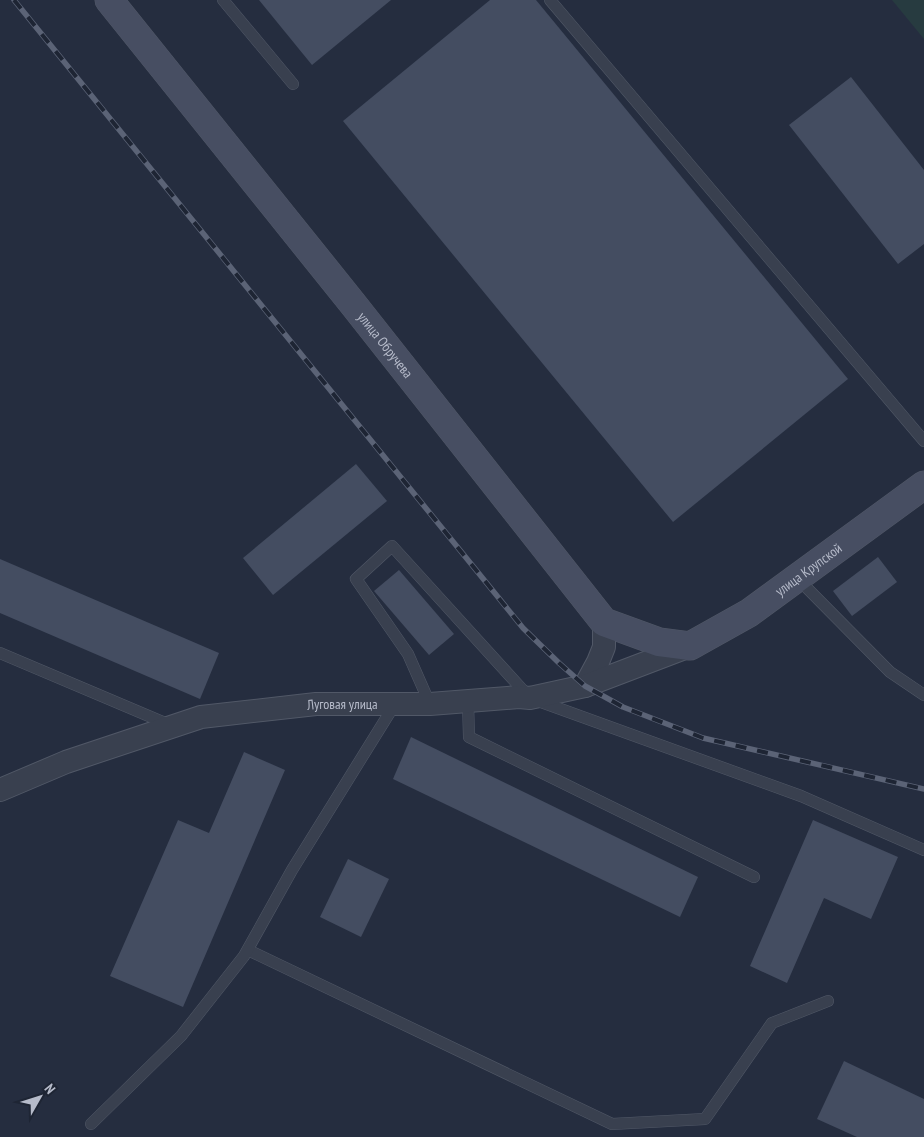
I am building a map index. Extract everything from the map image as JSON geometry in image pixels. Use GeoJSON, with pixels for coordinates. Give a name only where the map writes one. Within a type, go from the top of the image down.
{"type":"FeatureCollection","features":[{"type":"Feature","properties":{"kind":"main road","name":"улица Обручева"},"geometry":{"type":"LineString","coordinates":[[111,1],[604,622]]}},
{"type":"Feature","properties":{"kind":"main road","name":"улица Крупской"},"geometry":{"type":"LineString","coordinates":[[690,646],[749,613],[924,485]]}},
{"type":"Feature","properties":{"kind":"main road"},"geometry":{"type":"LineString","coordinates":[[604,622],[659,642],[690,646]]}},
{"type":"Feature","properties":{"kind":"street"},"geometry":{"type":"LineString","coordinates":[[585,686],[604,647],[604,622]]}},
{"type":"Feature","properties":{"kind":"street","name":"Луговая улица"},"geometry":{"type":"LineString","coordinates":[[0,790],[66,762],[201,716],[316,704],[430,704],[519,697],[530,698],[585,686],[690,646]]}},
{"type":"Feature","properties":{"kind":"lane"},"geometry":{"type":"LineString","coordinates":[[223,0],[293,84]]}},
{"type":"Feature","properties":{"kind":"lane"},"geometry":{"type":"LineString","coordinates":[[550,0],[924,441]]}},
{"type":"Feature","properties":{"kind":"lane"},"geometry":{"type":"LineString","coordinates":[[430,704],[408,654],[356,579],[392,546],[530,698],[801,796],[924,850]]}},
{"type":"Feature","properties":{"kind":"lane"},"geometry":{"type":"LineString","coordinates":[[798,579],[890,672],[924,695]]}},
{"type":"Feature","properties":{"kind":"lane"},"geometry":{"type":"LineString","coordinates":[[0,653],[172,726]]}},
{"type":"Feature","properties":{"kind":"lane"},"geometry":{"type":"LineString","coordinates":[[468,702],[469,737],[754,877]]}},
{"type":"Feature","properties":{"kind":"lane"},"geometry":{"type":"LineString","coordinates":[[91,1124],[181,1036],[248,950],[292,870],[395,704]]}},
{"type":"Feature","properties":{"kind":"lane"},"geometry":{"type":"LineString","coordinates":[[248,950],[612,1124],[705,1119],[772,1023],[828,1000]]}},
{"type":"Feature","properties":{"kind":"green space"},"geometry":{"type":"Polygon","coordinates":[[[892,0],[924,0],[924,39],[892,0]]]}},
{"type":"Feature","properties":{"kind":"building"},"geometry":{"type":"Polygon","coordinates":[[[259,0],[391,0],[312,65],[259,0]]]}},
{"type":"Feature","properties":{"kind":"building"},"geometry":{"type":"Polygon","coordinates":[[[490,0],[536,0],[848,379],[673,522],[343,121],[490,0]]]}},
{"type":"Feature","properties":{"kind":"building"},"geometry":{"type":"Polygon","coordinates":[[[851,77],[924,170],[924,244],[898,264],[789,125],[851,77]]]}},
{"type":"Feature","properties":{"kind":"building"},"geometry":{"type":"Polygon","coordinates":[[[356,464],[387,501],[273,595],[243,558],[356,464]]]}},
{"type":"Feature","properties":{"kind":"building"},"geometry":{"type":"Polygon","coordinates":[[[878,557],[897,582],[852,616],[833,591],[878,557]]]}},
{"type":"Feature","properties":{"kind":"building"},"geometry":{"type":"Polygon","coordinates":[[[0,559],[219,653],[200,699],[0,613],[0,559]]]}},
{"type":"Feature","properties":{"kind":"building"},"geometry":{"type":"Polygon","coordinates":[[[399,570],[454,634],[429,655],[374,591],[399,570]]]}},
{"type":"Feature","properties":{"kind":"building"},"geometry":{"type":"Polygon","coordinates":[[[411,737],[698,877],[680,917],[393,779],[411,737]]]}},
{"type":"Feature","properties":{"kind":"building"},"geometry":{"type":"Polygon","coordinates":[[[244,752],[285,770],[183,1007],[110,976],[178,820],[209,833],[244,752]]]}},
{"type":"Feature","properties":{"kind":"building"},"geometry":{"type":"Polygon","coordinates":[[[813,820],[898,857],[871,919],[824,898],[787,983],[750,966],[813,820]]]}},
{"type":"Feature","properties":{"kind":"building"},"geometry":{"type":"Polygon","coordinates":[[[348,859],[389,879],[361,937],[320,917],[348,859]]]}},
{"type":"Feature","properties":{"kind":"building"},"geometry":{"type":"Polygon","coordinates":[[[844,1061],[924,1099],[924,1137],[857,1137],[817,1119],[844,1061]]]}},
{"type":"Feature","properties":{"kind":"railway"},"geometry":{"type":"LineString","coordinates":[[14,0],[523,628],[585,686],[623,707],[703,738],[924,789]]}}]}
